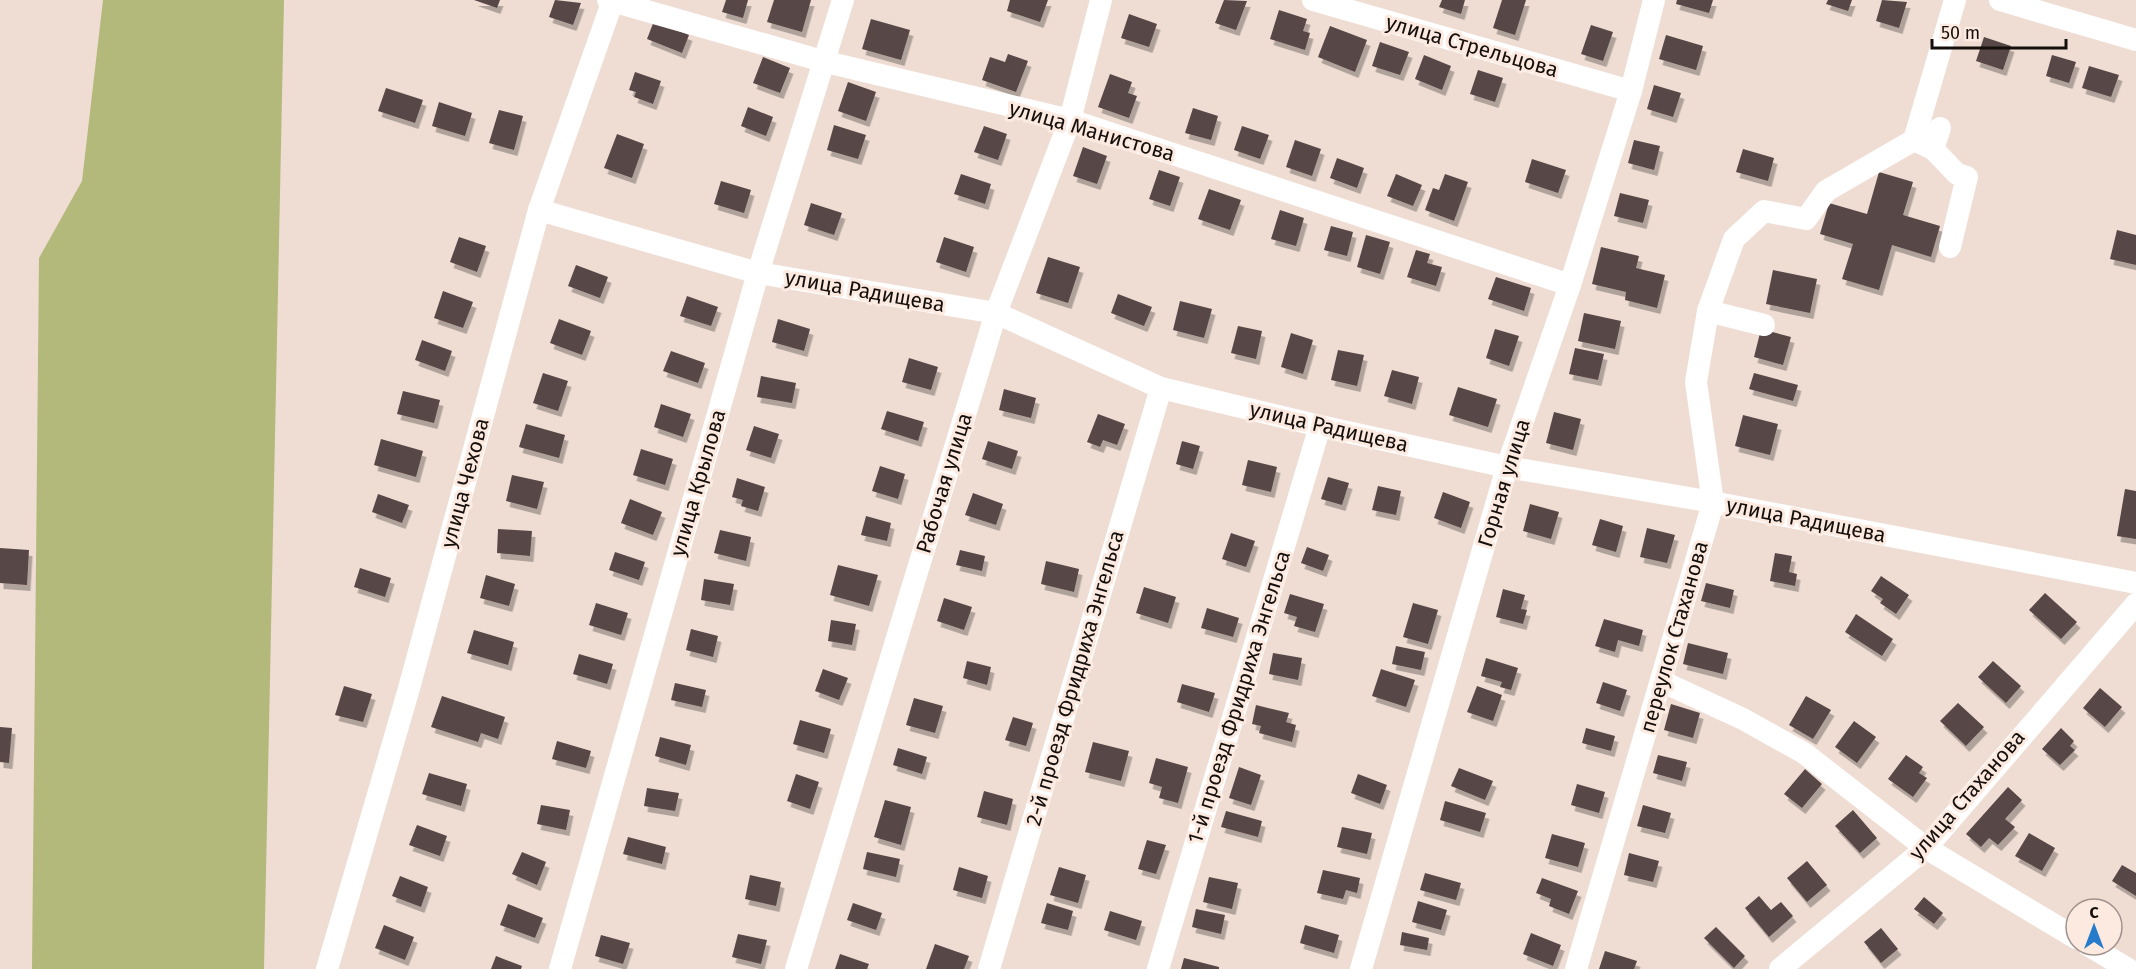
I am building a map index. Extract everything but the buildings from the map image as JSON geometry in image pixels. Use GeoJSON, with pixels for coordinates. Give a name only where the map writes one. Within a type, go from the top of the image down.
{"type":"FeatureCollection","features":[{"type":"Feature","properties":{"kind":"street","name":"улица Манистова"},"geometry":{"type":"LineString","coordinates":[[611,0],[826,62],[1070,120],[1570,285]]}},
{"type":"Feature","properties":{"kind":"street","name":"улица Чехова"},"geometry":{"type":"LineString","coordinates":[[327,969],[408,692],[539,210],[611,0]]}},
{"type":"Feature","properties":{"kind":"street","name":"улица Крылова"},"geometry":{"type":"LineString","coordinates":[[561,969],[758,273],[826,62],[843,0]]}},
{"type":"Feature","properties":{"kind":"street","name":"Рабочая улица"},"geometry":{"type":"LineString","coordinates":[[796,969],[996,313],[1070,120],[1101,0]]}},
{"type":"Feature","properties":{"kind":"street","name":"улица Стрельцова"},"geometry":{"type":"LineString","coordinates":[[1313,0],[1631,92]]}},
{"type":"Feature","properties":{"kind":"street","name":"Горная улица"},"geometry":{"type":"LineString","coordinates":[[1361,969],[1507,466],[1570,285],[1631,92],[1654,0]]}},
{"type":"Feature","properties":{"kind":"street"},"geometry":{"type":"LineString","coordinates":[[1950,247],[1967,177],[1957,174],[1929,139],[1955,0]]}},
{"type":"Feature","properties":{"kind":"street"},"geometry":{"type":"LineString","coordinates":[[2000,0],[2136,40]]}},
{"type":"Feature","properties":{"kind":"street","name":"переулок Стаханова"},"geometry":{"type":"LineString","coordinates":[[1576,969],[1713,503],[1696,382],[1708,311],[1734,239],[1764,211],[1806,219],[1826,191],[1929,139]]}},
{"type":"Feature","properties":{"kind":"street","name":"улица Радищева"},"geometry":{"type":"LineString","coordinates":[[539,210],[758,273],[996,313],[1161,388],[1320,426],[1507,466],[2136,583]]}},
{"type":"Feature","properties":{"kind":"street"},"geometry":{"type":"LineString","coordinates":[[1708,311],[1764,325]]}},
{"type":"Feature","properties":{"kind":"street","name":"2-й проезд Фридриха Энгельса"},"geometry":{"type":"LineString","coordinates":[[989,969],[1161,388]]}},
{"type":"Feature","properties":{"kind":"street","name":"1-й проезд Фридриха Энгельса"},"geometry":{"type":"LineString","coordinates":[[1158,969],[1320,426]]}},
{"type":"Feature","properties":{"kind":"street","name":"улица Стаханова"},"geometry":{"type":"LineString","coordinates":[[1780,969],[1926,848],[2136,604]]}},
{"type":"Feature","properties":{"kind":"street"},"geometry":{"type":"LineString","coordinates":[[1661,681],[1743,719],[1804,753],[1926,848],[2064,931]]}},
{"type":"Feature","properties":{"kind":"street"},"geometry":{"type":"LineString","coordinates":[[2108,957],[2128,969]]}},
{"type":"Feature","properties":{"kind":"green space"},"geometry":{"type":"Polygon","coordinates":[[[103,0],[284,0],[264,969],[32,969],[39,258],[82,181],[103,0]]]}}]}
